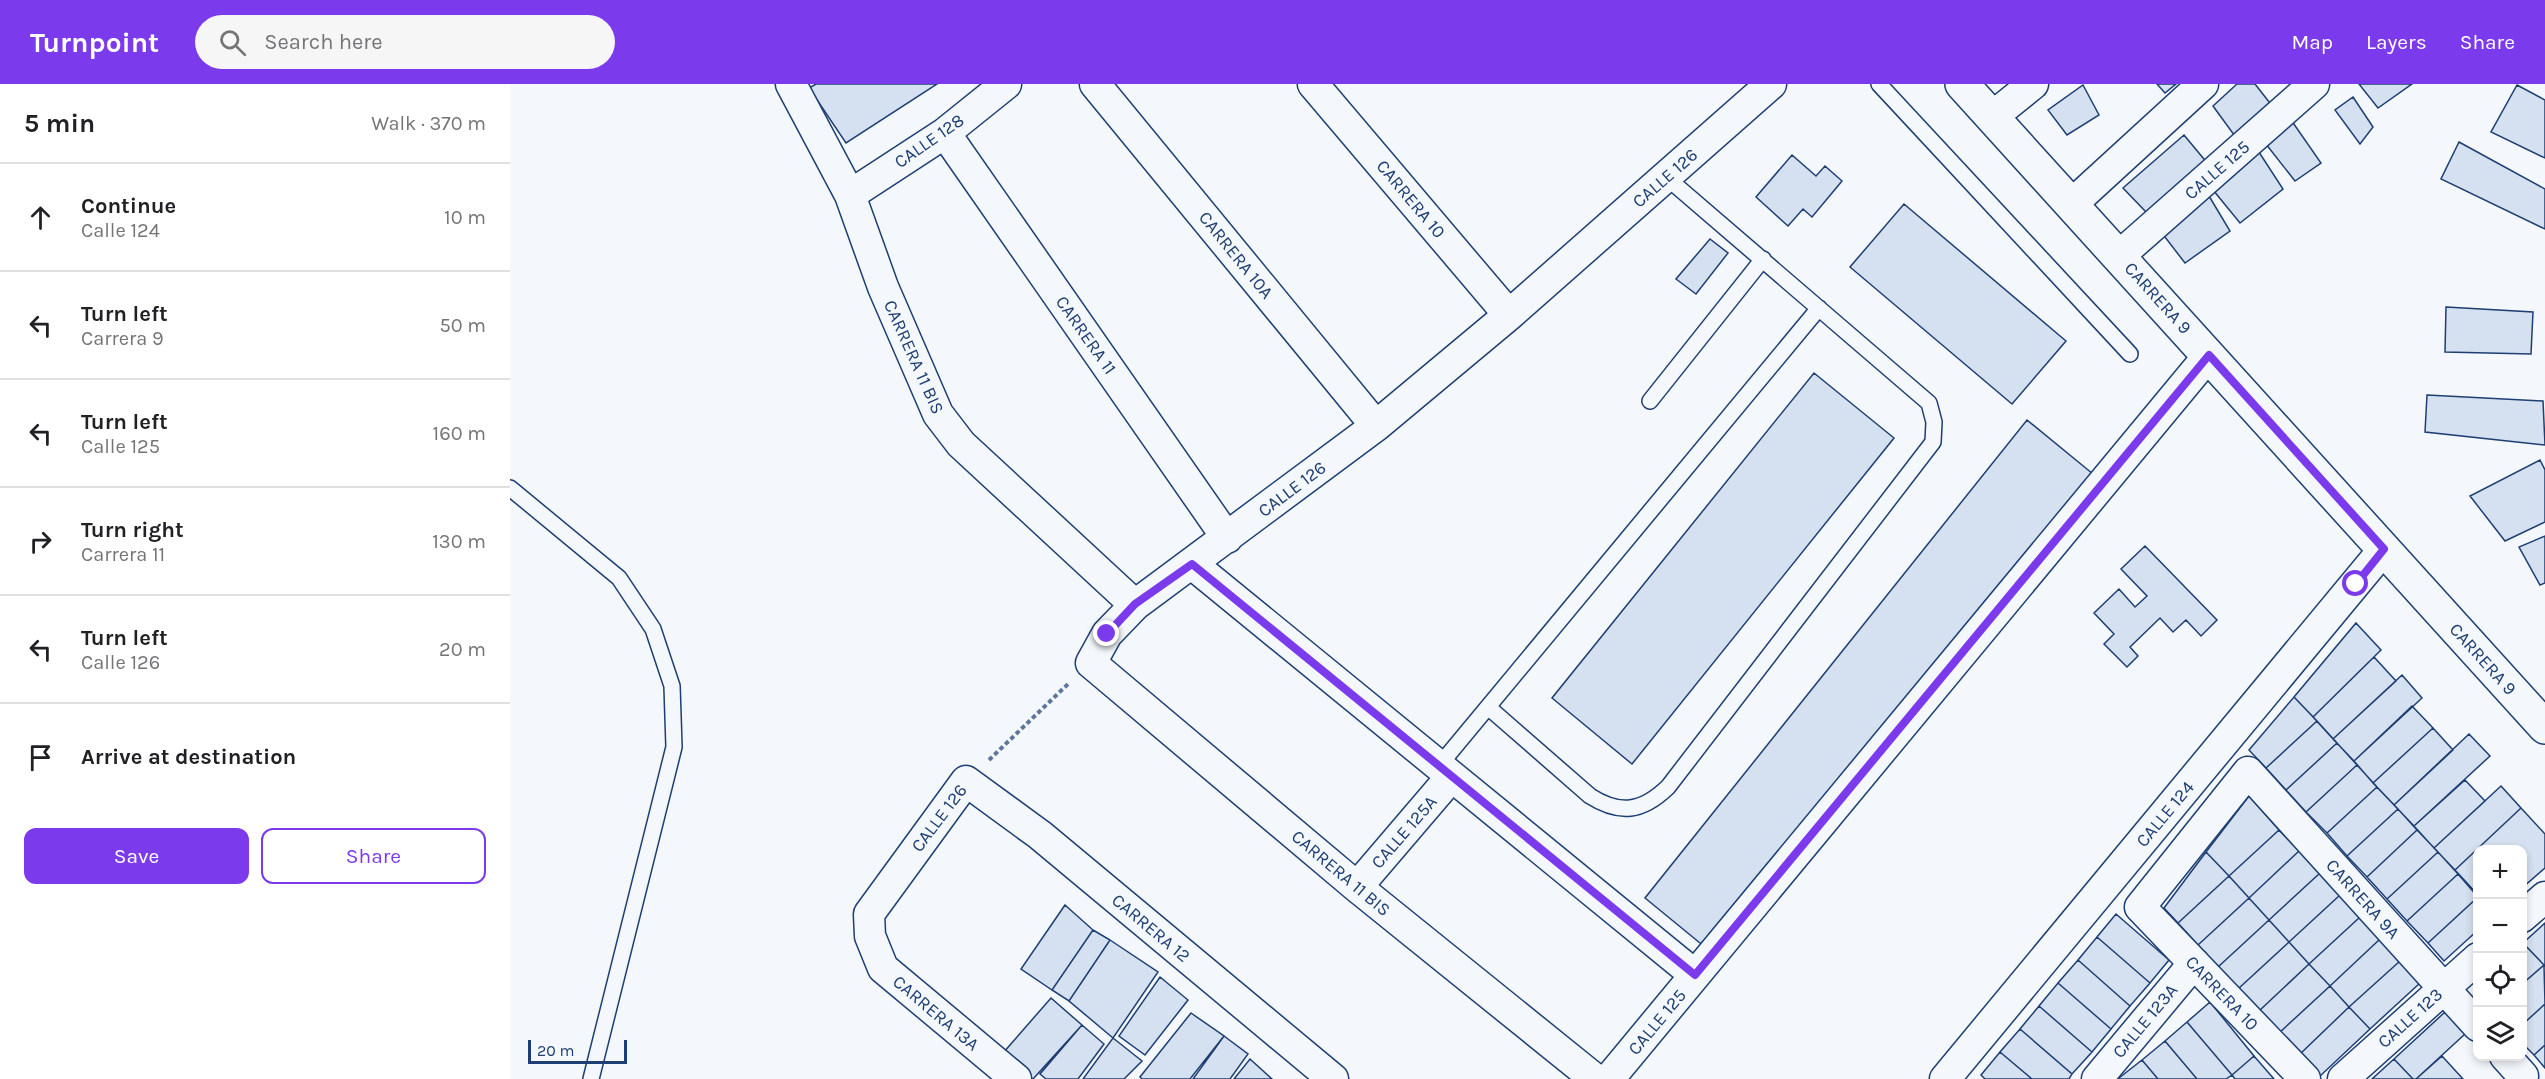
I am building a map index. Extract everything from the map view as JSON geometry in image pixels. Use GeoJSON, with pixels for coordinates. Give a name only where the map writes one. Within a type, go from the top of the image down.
{"type":"FeatureCollection","features":[{"type":"Feature","properties":{"kind":"street","name":"CARRERA 11 BIS"},"geometry":{"type":"LineString","coordinates":[[791,84],[850,195],[883,287],[938,414],[961,444],[1135,604]]}},
{"type":"Feature","properties":{"kind":"street","name":"CALLE 128"},"geometry":{"type":"LineString","coordinates":[[850,195],[945,133],[1006,84]]}},
{"type":"Feature","properties":{"kind":"street","name":"CARRERA 10A"},"geometry":{"type":"LineString","coordinates":[[1095,84],[1376,426]]}},
{"type":"Feature","properties":{"kind":"street","name":"CARRERA 10"},"geometry":{"type":"LineString","coordinates":[[1313,84],[1509,315]]}},
{"type":"Feature","properties":{"kind":"street","name":"CALLE 126"},"geometry":{"type":"LineString","coordinates":[[1091,663],[1107,634],[1135,604],[1376,426],[1509,315],[1771,84]]}},
{"type":"Feature","properties":{"kind":"street","name":"CARRERA 9"},"geometry":{"type":"LineString","coordinates":[[1962,84],[2545,727]]}},
{"type":"Feature","properties":{"kind":"street"},"geometry":{"type":"LineString","coordinates":[[1992,117],[2033,84]]}},
{"type":"Feature","properties":{"kind":"street"},"geometry":{"type":"LineString","coordinates":[[2072,204],[2203,84]]}},
{"type":"Feature","properties":{"kind":"street","name":"CALLE 125"},"geometry":{"type":"LineString","coordinates":[[2119,256],[2314,84]]}},
{"type":"Feature","properties":{"kind":"street","name":"CARRERA 11"},"geometry":{"type":"LineString","coordinates":[[945,133],[1227,538]]}},
{"type":"Feature","properties":{"kind":"street","name":"CALLE 125"},"geometry":{"type":"LineString","coordinates":[[1609,1079],[2209,355]]}},
{"type":"Feature","properties":{"kind":"street","name":"CALLE 124"},"geometry":{"type":"LineString","coordinates":[[1945,1079],[2384,549]]}},
{"type":"Feature","properties":{"kind":"street"},"geometry":{"type":"LineString","coordinates":[[1192,564],[1695,975]]}},
{"type":"Feature","properties":{"kind":"street","name":"CARRERA 11 BIS"},"geometry":{"type":"LineString","coordinates":[[1091,663],[1357,887],[1595,1079]]}},
{"type":"Feature","properties":{"kind":"street","name":"CALLE 125A"},"geometry":{"type":"LineString","coordinates":[[1357,887],[1444,772]]}},
{"type":"Feature","properties":{"kind":"street","name":"CARRERA 10"},"geometry":{"type":"LineString","coordinates":[[2248,772],[2140,907],[2305,1079]]}},
{"type":"Feature","properties":{"kind":"street","name":"CARRERA 9A"},"geometry":{"type":"LineString","coordinates":[[2248,772],[2473,1020]]}},
{"type":"Feature","properties":{"kind":"street","name":"CALLE 126"},"geometry":{"type":"LineString","coordinates":[[870,936],[869,914],[966,781]]}},
{"type":"Feature","properties":{"kind":"street","name":"CARRERA 12"},"geometry":{"type":"LineString","coordinates":[[966,781],[1040,835],[1333,1079]]}},
{"type":"Feature","properties":{"kind":"street"},"geometry":{"type":"LineString","coordinates":[[2527,913],[2545,897]]}},
{"type":"Feature","properties":{"kind":"street","name":"CARRERA 13A"},"geometry":{"type":"LineString","coordinates":[[870,936],[883,968],[1016,1079]]}},
{"type":"Feature","properties":{"kind":"street","name":"CALLE 123"},"geometry":{"type":"LineString","coordinates":[[2343,1079],[2473,962]]}},
{"type":"Feature","properties":{"kind":"street","name":"CALLE 123A"},"geometry":{"type":"LineString","coordinates":[[2097,1079],[2194,963]]}},
{"type":"Feature","properties":{"kind":"lane"},"geometry":{"type":"LineString","coordinates":[[1879,84],[2130,354]]}},
{"type":"Feature","properties":{"kind":"lane"},"geometry":{"type":"LineString","coordinates":[[1488,708],[1590,796],[1605,805],[1622,809],[1639,807],[1655,800],[1668,787],[1933,442],[1934,422],[1929,403],[1666,177]]}},
{"type":"Feature","properties":{"kind":"lane"},"geometry":{"type":"LineString","coordinates":[[1650,401],[1763,259]]}},
{"type":"Feature","properties":{"kind":"lane"},"geometry":{"type":"LineString","coordinates":[[1444,772],[1488,708],[1819,308]]}},
{"type":"Feature","properties":{"kind":"lane"},"geometry":{"type":"LineString","coordinates":[[510,488],[619,579],[653,629],[672,686],[674,747],[591,1079]]}},
{"type":"Feature","properties":{"kind":"path","name":"CALLE 126"},"geometry":{"type":"LineString","coordinates":[[966,781],[1091,663]]}},
{"type":"Feature","properties":{"kind":"building"},"geometry":{"type":"Polygon","coordinates":[[[816,84],[937,84],[846,143],[809,88],[816,84]]]}},
{"type":"Feature","properties":{"kind":"building"},"geometry":{"type":"Polygon","coordinates":[[[2157,84],[2176,84],[2165,93],[2157,84]]]}},
{"type":"Feature","properties":{"kind":"building"},"geometry":{"type":"Polygon","coordinates":[[[2237,84],[2255,84],[2273,107],[2237,139],[2213,106],[2237,84]]]}},
{"type":"Feature","properties":{"kind":"building"},"geometry":{"type":"Polygon","coordinates":[[[2359,84],[2412,84],[2378,108],[2359,84]]]}},
{"type":"Feature","properties":{"kind":"building"},"geometry":{"type":"Polygon","coordinates":[[[2083,85],[2099,115],[2067,135],[2048,110],[2083,85]]]}},
{"type":"Feature","properties":{"kind":"building"},"geometry":{"type":"Polygon","coordinates":[[[2517,85],[2545,100],[2545,158],[2491,132],[2517,85]]]}},
{"type":"Feature","properties":{"kind":"building"},"geometry":{"type":"Polygon","coordinates":[[[2353,97],[2373,127],[2360,144],[2335,110],[2353,97]]]}},
{"type":"Feature","properties":{"kind":"building"},"geometry":{"type":"Polygon","coordinates":[[[2289,117],[2321,163],[2295,181],[2262,139],[2289,117]]]}},
{"type":"Feature","properties":{"kind":"building"},"geometry":{"type":"Polygon","coordinates":[[[2184,135],[2208,164],[2146,212],[2123,188],[2184,135]]]}},
{"type":"Feature","properties":{"kind":"building"},"geometry":{"type":"Polygon","coordinates":[[[2459,142],[2545,189],[2545,229],[2441,179],[2459,142]]]}},
{"type":"Feature","properties":{"kind":"building"},"geometry":{"type":"Polygon","coordinates":[[[2255,146],[2283,189],[2240,223],[2209,185],[2255,146]]]}},
{"type":"Feature","properties":{"kind":"building"},"geometry":{"type":"Polygon","coordinates":[[[1792,155],[1816,176],[1825,166],[1842,181],[1812,217],[1803,209],[1788,226],[1756,197],[1792,155]]]}},
{"type":"Feature","properties":{"kind":"building"},"geometry":{"type":"Polygon","coordinates":[[[2206,191],[2230,231],[2185,263],[2158,228],[2206,191]]]}},
{"type":"Feature","properties":{"kind":"building"},"geometry":{"type":"Polygon","coordinates":[[[1904,204],[2066,341],[2012,404],[1850,267],[1904,204]]]}},
{"type":"Feature","properties":{"kind":"building"},"geometry":{"type":"Polygon","coordinates":[[[1710,239],[1728,253],[1696,294],[1676,279],[1710,239]]]}},
{"type":"Feature","properties":{"kind":"building"},"geometry":{"type":"Polygon","coordinates":[[[2446,307],[2533,312],[2531,354],[2445,352],[2446,307]]]}},
{"type":"Feature","properties":{"kind":"building"},"geometry":{"type":"Polygon","coordinates":[[[1814,373],[1894,438],[1632,764],[1552,698],[1814,373]]]}},
{"type":"Feature","properties":{"kind":"building"},"geometry":{"type":"Polygon","coordinates":[[[2427,395],[2543,401],[2545,445],[2425,432],[2427,395]]]}},
{"type":"Feature","properties":{"kind":"building"},"geometry":{"type":"Polygon","coordinates":[[[2027,420],[2093,474],[1711,952],[1645,898],[2027,420]]]}},
{"type":"Feature","properties":{"kind":"building"},"geometry":{"type":"Polygon","coordinates":[[[2540,460],[2545,470],[2545,522],[2505,541],[2470,496],[2540,460]]]}},
{"type":"Feature","properties":{"kind":"building"},"geometry":{"type":"Polygon","coordinates":[[[2545,536],[2545,583],[2540,585],[2519,547],[2545,536]]]}},
{"type":"Feature","properties":{"kind":"building"},"geometry":{"type":"Polygon","coordinates":[[[2145,546],[2217,620],[2201,636],[2186,620],[2173,632],[2160,618],[2130,647],[2138,656],[2127,667],[2104,644],[2114,634],[2094,613],[2119,589],[2135,607],[2147,596],[2121,569],[2145,546]]]}},
{"type":"Feature","properties":{"kind":"building"},"geometry":{"type":"Polygon","coordinates":[[[2356,623],[2381,650],[2313,717],[2294,697],[2356,623]]]}},
{"type":"Feature","properties":{"kind":"building"},"geometry":{"type":"Polygon","coordinates":[[[2374,657],[2396,681],[2333,739],[2313,717],[2374,657]]]}},
{"type":"Feature","properties":{"kind":"building"},"geometry":{"type":"Polygon","coordinates":[[[2402,675],[2422,698],[2354,761],[2333,739],[2402,675]]]}},
{"type":"Feature","properties":{"kind":"building"},"geometry":{"type":"Polygon","coordinates":[[[2294,697],[2317,721],[2266,768],[2249,750],[2294,697]]]}},
{"type":"Feature","properties":{"kind":"building"},"geometry":{"type":"Polygon","coordinates":[[[2412,706],[2433,728],[2373,783],[2354,761],[2412,706]]]}},
{"type":"Feature","properties":{"kind":"building"},"geometry":{"type":"Polygon","coordinates":[[[2317,721],[2337,743],[2286,790],[2266,768],[2317,721]]]}},
{"type":"Feature","properties":{"kind":"building"},"geometry":{"type":"Polygon","coordinates":[[[2433,728],[2453,750],[2394,805],[2373,783],[2433,728]]]}},
{"type":"Feature","properties":{"kind":"building"},"geometry":{"type":"Polygon","coordinates":[[[2469,734],[2490,756],[2414,826],[2394,805],[2469,734]]]}},
{"type":"Feature","properties":{"kind":"building"},"geometry":{"type":"Polygon","coordinates":[[[2337,743],[2357,765],[2306,812],[2286,790],[2337,743]]]}},
{"type":"Feature","properties":{"kind":"building"},"geometry":{"type":"Polygon","coordinates":[[[2357,765],[2377,787],[2327,833],[2306,812],[2357,765]]]}},
{"type":"Feature","properties":{"kind":"building"},"geometry":{"type":"Polygon","coordinates":[[[2465,780],[2485,801],[2434,848],[2414,826],[2465,780]]]}},
{"type":"Feature","properties":{"kind":"building"},"geometry":{"type":"Polygon","coordinates":[[[2501,786],[2521,808],[2482,845],[2473,845],[2473,853],[2455,870],[2434,848],[2501,786]]]}},
{"type":"Feature","properties":{"kind":"building"},"geometry":{"type":"Polygon","coordinates":[[[2377,787],[2398,809],[2347,856],[2327,833],[2377,787]]]}},
{"type":"Feature","properties":{"kind":"building"},"geometry":{"type":"Polygon","coordinates":[[[2249,796],[2279,830],[2229,876],[2206,852],[2249,796]]]}},
{"type":"Feature","properties":{"kind":"building"},"geometry":{"type":"Polygon","coordinates":[[[2521,808],[2545,834],[2545,868],[2527,884],[2527,845],[2482,845],[2521,808]]]}},
{"type":"Feature","properties":{"kind":"building"},"geometry":{"type":"Polygon","coordinates":[[[2398,809],[2417,830],[2367,877],[2347,856],[2398,809]]]}},
{"type":"Feature","properties":{"kind":"building"},"geometry":{"type":"Polygon","coordinates":[[[2279,830],[2299,851],[2249,898],[2229,876],[2279,830]]]}},
{"type":"Feature","properties":{"kind":"building"},"geometry":{"type":"Polygon","coordinates":[[[2417,830],[2438,852],[2387,899],[2367,877],[2417,830]]]}},
{"type":"Feature","properties":{"kind":"building"},"geometry":{"type":"Polygon","coordinates":[[[2299,851],[2320,873],[2269,920],[2249,898],[2299,851]]]}},
{"type":"Feature","properties":{"kind":"building"},"geometry":{"type":"Polygon","coordinates":[[[2206,852],[2229,876],[2178,923],[2164,908],[2206,852]]]}},
{"type":"Feature","properties":{"kind":"building"},"geometry":{"type":"Polygon","coordinates":[[[2438,852],[2458,874],[2407,921],[2387,899],[2438,852]]]}},
{"type":"Feature","properties":{"kind":"building"},"geometry":{"type":"Polygon","coordinates":[[[2473,853],[2473,890],[2455,870],[2473,853]]]}},
{"type":"Feature","properties":{"kind":"building"},"geometry":{"type":"Polygon","coordinates":[[[2320,873],[2340,895],[2289,942],[2269,920],[2320,873]]]}},
{"type":"Feature","properties":{"kind":"building"},"geometry":{"type":"Polygon","coordinates":[[[2458,874],[2473,891],[2473,902],[2428,943],[2407,921],[2458,874]]]}},
{"type":"Feature","properties":{"kind":"building"},"geometry":{"type":"Polygon","coordinates":[[[2229,876],[2249,898],[2198,945],[2178,923],[2229,876]]]}},
{"type":"Feature","properties":{"kind":"building"},"geometry":{"type":"Polygon","coordinates":[[[2340,895],[2360,917],[2309,964],[2289,942],[2340,895]]]}},
{"type":"Feature","properties":{"kind":"building"},"geometry":{"type":"Polygon","coordinates":[[[2249,898],[2269,920],[2218,967],[2198,945],[2249,898]]]}},
{"type":"Feature","properties":{"kind":"building"},"geometry":{"type":"Polygon","coordinates":[[[2473,902],[2473,935],[2444,961],[2428,943],[2473,902]]]}},
{"type":"Feature","properties":{"kind":"building"},"geometry":{"type":"Polygon","coordinates":[[[1065,905],[1093,930],[1052,990],[1021,969],[1065,905]]]}},
{"type":"Feature","properties":{"kind":"building"},"geometry":{"type":"Polygon","coordinates":[[[2116,914],[2169,960],[2150,983],[2097,937],[2116,914]]]}},
{"type":"Feature","properties":{"kind":"building"},"geometry":{"type":"Polygon","coordinates":[[[2360,917],[2380,939],[2330,986],[2309,964],[2360,917]]]}},
{"type":"Feature","properties":{"kind":"building"},"geometry":{"type":"Polygon","coordinates":[[[2269,920],[2289,942],[2238,989],[2218,967],[2269,920]]]}},
{"type":"Feature","properties":{"kind":"building"},"geometry":{"type":"Polygon","coordinates":[[[2545,923],[2545,966],[2527,947],[2527,939],[2545,923]]]}},
{"type":"Feature","properties":{"kind":"building"},"geometry":{"type":"Polygon","coordinates":[[[1093,930],[1110,940],[1069,1001],[1052,990],[1093,930]]]}},
{"type":"Feature","properties":{"kind":"building"},"geometry":{"type":"Polygon","coordinates":[[[2097,937],[2150,983],[2130,1006],[2078,960],[2097,937]]]}},
{"type":"Feature","properties":{"kind":"building"},"geometry":{"type":"Polygon","coordinates":[[[2380,939],[2400,961],[2349,1007],[2330,986],[2380,939]]]}},
{"type":"Feature","properties":{"kind":"building"},"geometry":{"type":"Polygon","coordinates":[[[1110,940],[1158,972],[1113,1038],[1069,1001],[1110,940]]]}},
{"type":"Feature","properties":{"kind":"building"},"geometry":{"type":"Polygon","coordinates":[[[2289,942],[2309,964],[2259,1011],[2238,989],[2289,942]]]}},
{"type":"Feature","properties":{"kind":"building"},"geometry":{"type":"Polygon","coordinates":[[[2527,947],[2544,965],[2527,980],[2527,947]]]}},
{"type":"Feature","properties":{"kind":"building"},"geometry":{"type":"Polygon","coordinates":[[[2078,960],[2130,1006],[2111,1029],[2058,983],[2078,960]]]}},
{"type":"Feature","properties":{"kind":"building"},"geometry":{"type":"Polygon","coordinates":[[[2400,961],[2420,983],[2370,1029],[2349,1007],[2400,961]]]}},
{"type":"Feature","properties":{"kind":"building"},"geometry":{"type":"Polygon","coordinates":[[[2309,964],[2330,986],[2279,1033],[2259,1011],[2309,964]]]}},
{"type":"Feature","properties":{"kind":"building"},"geometry":{"type":"Polygon","coordinates":[[[2544,965],[2545,1004],[2527,1020],[2527,1007],[2527,980],[2544,965]]]}},
{"type":"Feature","properties":{"kind":"building"},"geometry":{"type":"Polygon","coordinates":[[[1160,977],[1188,1000],[1145,1055],[1119,1036],[1160,977]]]}},
{"type":"Feature","properties":{"kind":"building"},"geometry":{"type":"Polygon","coordinates":[[[2058,983],[2111,1029],[2092,1052],[2039,1006],[2058,983]]]}},
{"type":"Feature","properties":{"kind":"building"},"geometry":{"type":"Polygon","coordinates":[[[2330,986],[2349,1007],[2299,1055],[2279,1033],[2330,986]]]}},
{"type":"Feature","properties":{"kind":"building"},"geometry":{"type":"Polygon","coordinates":[[[1051,998],[1082,1025],[1033,1079],[1020,1079],[996,1061],[1051,998]]]}},
{"type":"Feature","properties":{"kind":"building"},"geometry":{"type":"Polygon","coordinates":[[[2210,1002],[2254,1056],[2232,1075],[2187,1022],[2210,1002]]]}},
{"type":"Feature","properties":{"kind":"building"},"geometry":{"type":"Polygon","coordinates":[[[2545,1004],[2545,1045],[2534,1055],[2527,1048],[2527,1020],[2545,1004]]]}},
{"type":"Feature","properties":{"kind":"building"},"geometry":{"type":"Polygon","coordinates":[[[2039,1006],[2092,1052],[2072,1074],[2020,1029],[2039,1006]]]}},
{"type":"Feature","properties":{"kind":"building"},"geometry":{"type":"Polygon","coordinates":[[[2349,1007],[2370,1029],[2319,1077],[2299,1055],[2349,1007]]]}},
{"type":"Feature","properties":{"kind":"building"},"geometry":{"type":"Polygon","coordinates":[[[2445,1012],[2465,1034],[2416,1079],[2413,1079],[2394,1059],[2445,1012]]]}},
{"type":"Feature","properties":{"kind":"building"},"geometry":{"type":"Polygon","coordinates":[[[1191,1013],[1224,1036],[1190,1079],[1142,1079],[1140,1077],[1191,1013]]]}},
{"type":"Feature","properties":{"kind":"building"},"geometry":{"type":"Polygon","coordinates":[[[2187,1022],[2232,1075],[2226,1079],[2197,1079],[2165,1041],[2187,1022]]]}},
{"type":"Feature","properties":{"kind":"building"},"geometry":{"type":"Polygon","coordinates":[[[1082,1025],[1104,1044],[1078,1079],[1046,1079],[1040,1074],[1082,1025]]]}},
{"type":"Feature","properties":{"kind":"building"},"geometry":{"type":"Polygon","coordinates":[[[2020,1029],[2072,1074],[2069,1079],[2032,1079],[2000,1052],[2020,1029]]]}},
{"type":"Feature","properties":{"kind":"building"},"geometry":{"type":"Polygon","coordinates":[[[1224,1036],[1248,1054],[1230,1079],[1193,1079],[1224,1036]]]}},
{"type":"Feature","properties":{"kind":"building"},"geometry":{"type":"Polygon","coordinates":[[[1113,1038],[1142,1061],[1124,1079],[1083,1079],[1113,1038]]]}},
{"type":"Feature","properties":{"kind":"building"},"geometry":{"type":"Polygon","coordinates":[[[2165,1041],[2197,1079],[2158,1079],[2142,1060],[2165,1041]]]}},
{"type":"Feature","properties":{"kind":"building"},"geometry":{"type":"Polygon","coordinates":[[[2545,1045],[2545,1068],[2534,1055],[2545,1045]]]}},
{"type":"Feature","properties":{"kind":"building"},"geometry":{"type":"Polygon","coordinates":[[[2000,1052],[2032,1079],[1985,1079],[1981,1075],[2000,1052]]]}},
{"type":"Feature","properties":{"kind":"building"},"geometry":{"type":"Polygon","coordinates":[[[2254,1056],[2274,1079],[2235,1079],[2232,1075],[2254,1056]]]}},
{"type":"Feature","properties":{"kind":"building"},"geometry":{"type":"Polygon","coordinates":[[[2442,1056],[2463,1079],[2416,1079],[2442,1056]]]}},
{"type":"Feature","properties":{"kind":"building"},"geometry":{"type":"Polygon","coordinates":[[[1250,1059],[1272,1079],[1234,1079],[1250,1059]]]}},
{"type":"Feature","properties":{"kind":"building"},"geometry":{"type":"Polygon","coordinates":[[[2394,1059],[2413,1079],[2372,1079],[2394,1059]]]}},
{"type":"Feature","properties":{"kind":"building"},"geometry":{"type":"Polygon","coordinates":[[[2142,1060],[2158,1079],[2119,1078],[2142,1060]]]}},
{"type":"Feature","properties":{"kind":"route"},"geometry":{"type":"LineString","coordinates":[[1107,634],[1135,604],[1192,564],[1695,975],[2209,355],[2384,549],[2356,584]]}}]}
